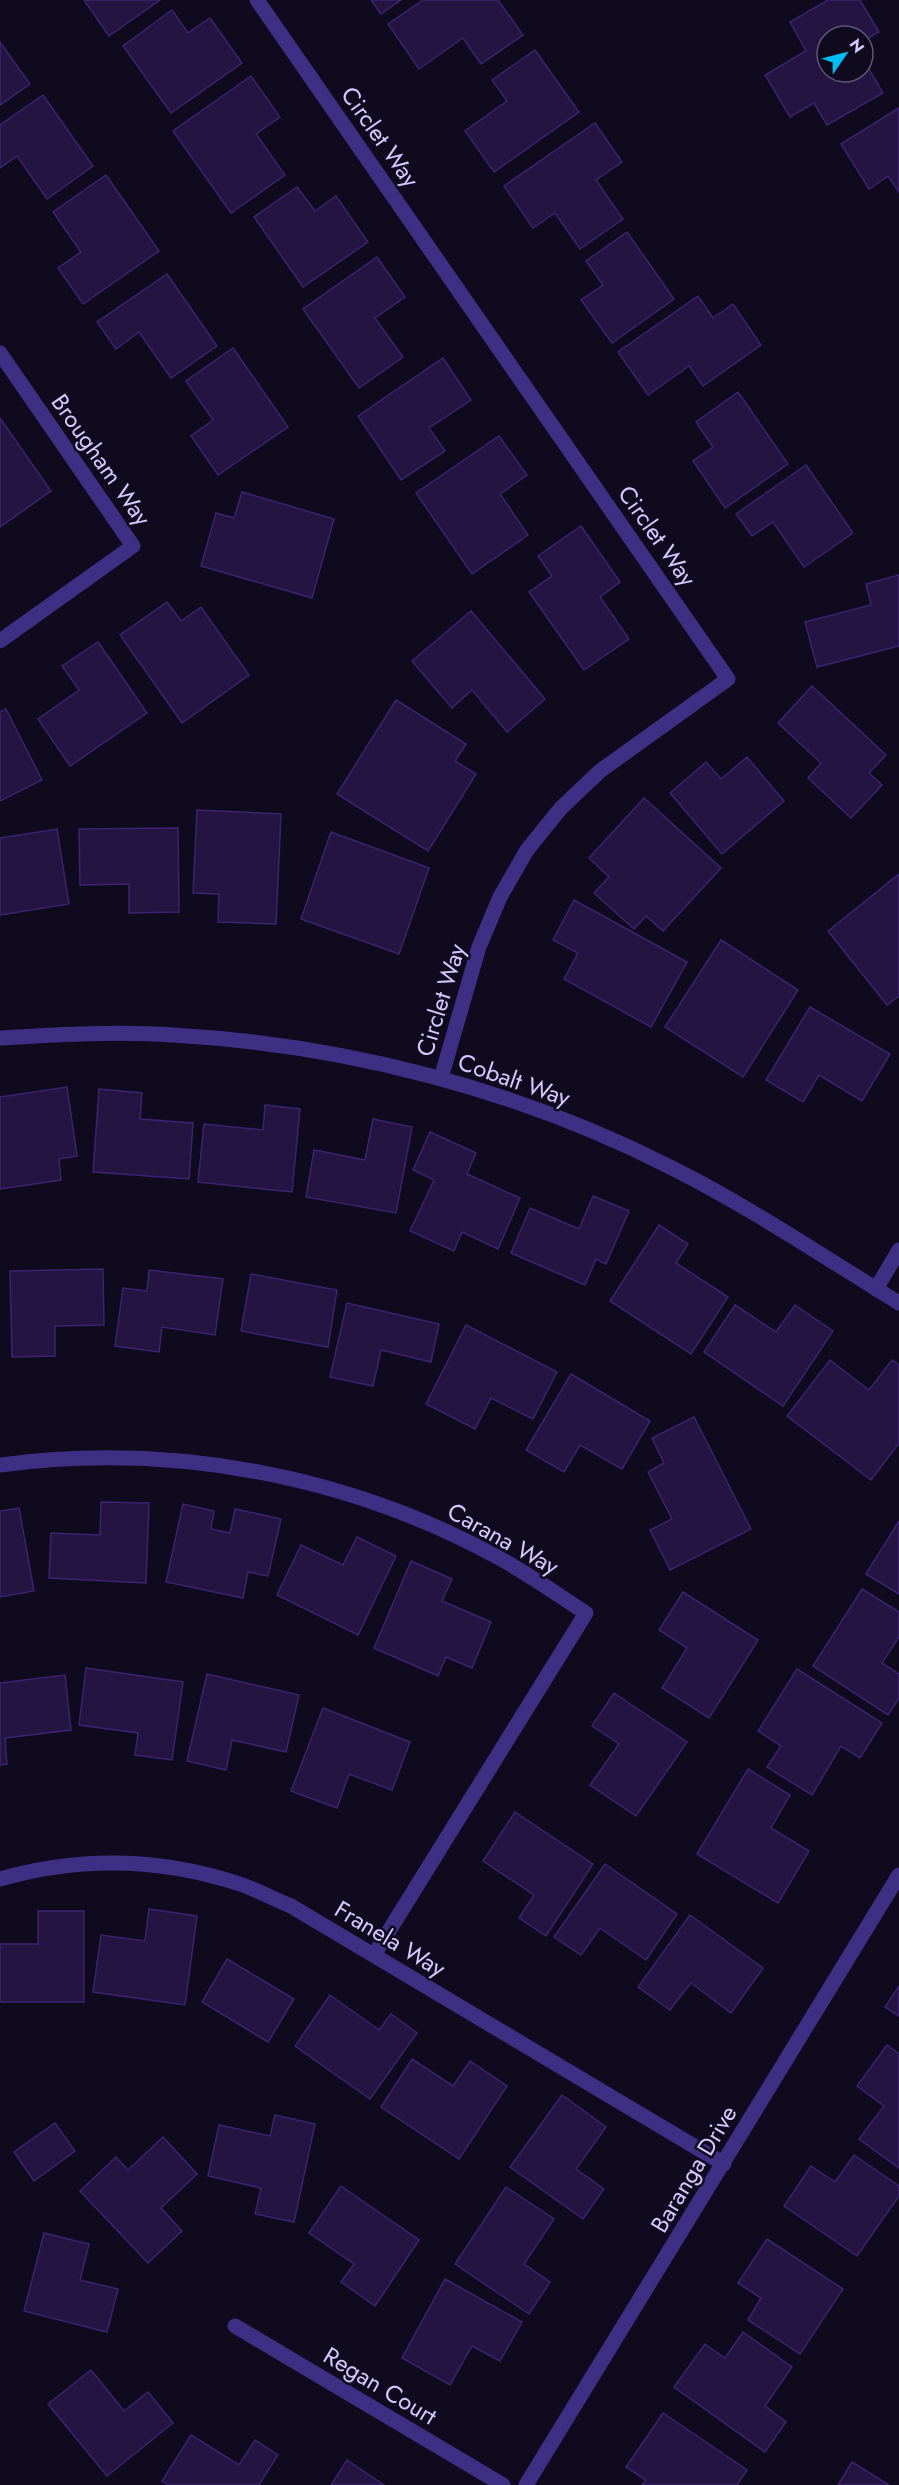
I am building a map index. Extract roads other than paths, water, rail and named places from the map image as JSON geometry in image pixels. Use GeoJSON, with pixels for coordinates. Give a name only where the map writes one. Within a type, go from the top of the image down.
{"type":"FeatureCollection","features":[{"type":"Feature","properties":{"kind":"street","name":"Circlet Way"},"geometry":{"type":"LineString","coordinates":[[257,0],[728,679],[600,771],[561,808],[527,850],[500,897],[479,947],[441,1078]]}},
{"type":"Feature","properties":{"kind":"street","name":"Brougham Way"},"geometry":{"type":"LineString","coordinates":[[0,353],[134,546],[0,641]]}},
{"type":"Feature","properties":{"kind":"street","name":"Cobalt Way"},"geometry":{"type":"LineString","coordinates":[[0,1038],[84,1034],[171,1035],[257,1042],[386,1064],[441,1078],[531,1107],[592,1131],[671,1167],[747,1209],[899,1303]]}},
{"type":"Feature","properties":{"kind":"street"},"geometry":{"type":"LineString","coordinates":[[876,1288],[899,1250]]}},
{"type":"Feature","properties":{"kind":"street","name":"Carana Way"},"geometry":{"type":"LineString","coordinates":[[0,1466],[41,1460],[97,1457],[181,1460],[275,1474],[346,1493],[426,1522],[502,1559],[585,1613],[374,1955]]}},
{"type":"Feature","properties":{"kind":"street","name":"Franela Way"},"geometry":{"type":"LineString","coordinates":[[0,1879],[30,1870],[83,1863],[136,1863],[190,1870],[242,1885],[291,1906],[724,2164]]}},
{"type":"Feature","properties":{"kind":"street","name":"Baranga Drive"},"geometry":{"type":"LineString","coordinates":[[526,2485],[899,1875]]}},
{"type":"Feature","properties":{"kind":"street","name":"Regan Court"},"geometry":{"type":"LineString","coordinates":[[235,2326],[503,2485]]}}]}
